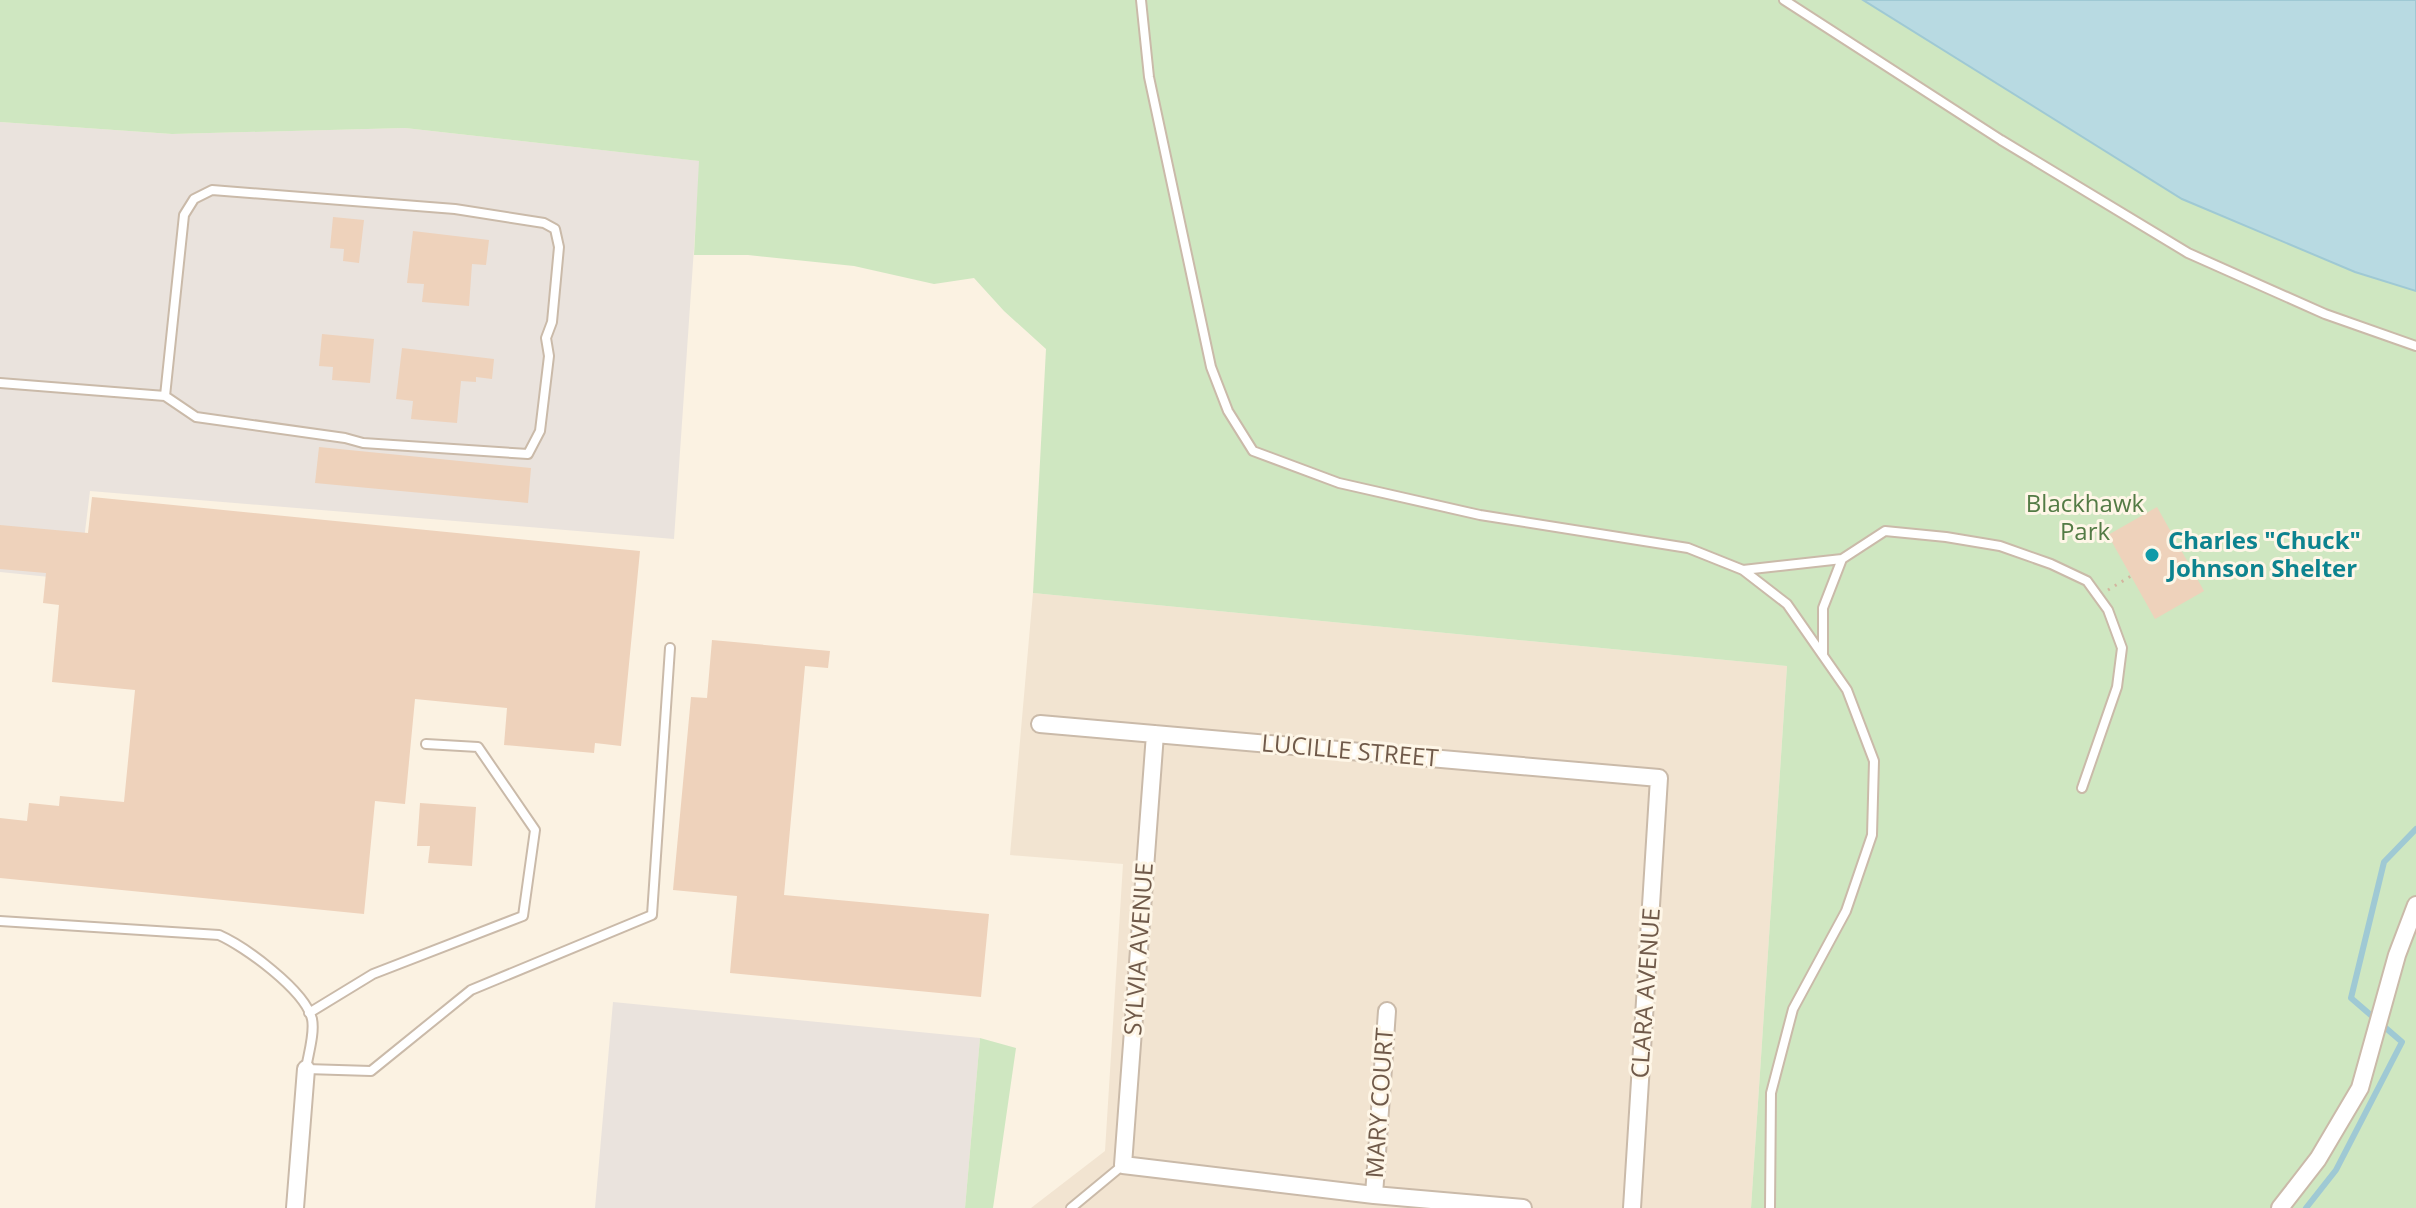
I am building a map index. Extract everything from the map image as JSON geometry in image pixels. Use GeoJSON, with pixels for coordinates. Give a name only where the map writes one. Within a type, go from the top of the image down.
{"type":"FeatureCollection","features":[{"type":"Feature","properties":{"kind":"street","name":"LUCILLE STREET"},"geometry":{"type":"LineString","coordinates":[[1040,724],[1659,778]]}},
{"type":"Feature","properties":{"kind":"street","name":"SYLVIA AVENUE"},"geometry":{"type":"LineString","coordinates":[[1123,1165],[1155,734]]}},
{"type":"Feature","properties":{"kind":"street","name":"CLARA AVENUE"},"geometry":{"type":"LineString","coordinates":[[1632,1208],[1659,778]]}},
{"type":"Feature","properties":{"kind":"street"},"geometry":{"type":"LineString","coordinates":[[2280,1208],[2318,1159],[2360,1088],[2397,955],[2416,905]]}},
{"type":"Feature","properties":{"kind":"street","name":"MARY COURT"},"geometry":{"type":"LineString","coordinates":[[1374,1195],[1387,1011]]}},
{"type":"Feature","properties":{"kind":"street"},"geometry":{"type":"LineString","coordinates":[[295,1208],[306,1069]]}},
{"type":"Feature","properties":{"kind":"street"},"geometry":{"type":"LineString","coordinates":[[1123,1165],[1374,1195],[1523,1208]]}},
{"type":"Feature","properties":{"kind":"lane"},"geometry":{"type":"LineString","coordinates":[[1141,0],[1149,77],[1211,367],[1228,411],[1253,451],[1339,483],[1480,515],[1688,548],[1743,570],[1787,604],[1847,690],[1874,761],[1872,835],[1846,911],[1793,1009],[1771,1093],[1770,1208]]}},
{"type":"Feature","properties":{"kind":"lane"},"geometry":{"type":"LineString","coordinates":[[1784,0],[2001,140],[2188,253],[2325,314],[2416,346]]}},
{"type":"Feature","properties":{"kind":"lane"},"geometry":{"type":"LineString","coordinates":[[0,383],[165,396],[196,417],[363,443],[528,454],[540,431],[549,356],[546,338],[552,322],[559,247],[555,229],[544,223],[455,209],[212,190],[194,199],[184,215],[165,396]]}},
{"type":"Feature","properties":{"kind":"lane"},"geometry":{"type":"LineString","coordinates":[[1743,570],[1842,559],[1885,531],[2000,546],[2087,581],[2108,610],[2122,648],[2117,687],[2082,788]]}},
{"type":"Feature","properties":{"kind":"lane"},"geometry":{"type":"LineString","coordinates":[[1823,656],[1823,608],[1842,559]]}},
{"type":"Feature","properties":{"kind":"lane"},"geometry":{"type":"LineString","coordinates":[[0,921],[219,935],[235,942],[279,975],[309,1013],[312,1019],[306,1069],[371,1071],[471,990],[652,915],[670,648]]}},
{"type":"Feature","properties":{"kind":"lane"},"geometry":{"type":"LineString","coordinates":[[309,1013],[373,974],[523,916],[535,830],[478,747],[426,744]]}},
{"type":"Feature","properties":{"kind":"lane"},"geometry":{"type":"LineString","coordinates":[[1071,1208],[1123,1165]]}},
{"type":"Feature","properties":{"kind":"path"},"geometry":{"type":"LineString","coordinates":[[2099,597],[2131,576]]}},
{"type":"Feature","properties":{"kind":"shaded area"},"geometry":{"type":"Polygon","coordinates":[[[0,122],[172,134],[405,128],[700,161],[674,539],[90,491],[79,580],[0,572],[0,122]]]}},
{"type":"Feature","properties":{"kind":"shaded area"},"geometry":{"type":"Polygon","coordinates":[[[1033,593],[1787,666],[1751,1208],[1031,1208],[1105,1151],[1123,864],[1010,855],[1033,593]]]}},
{"type":"Feature","properties":{"kind":"shaded area"},"geometry":{"type":"Polygon","coordinates":[[[613,1002],[980,1038],[965,1208],[595,1208],[613,1002]]]}},
{"type":"Feature","properties":{"kind":"green space","name":"Blackhawk Park"},"geometry":{"type":"Polygon","coordinates":[[[0,0],[1863,0],[2182,199],[2355,272],[2416,291],[2416,1208],[1751,1208],[1787,666],[1033,593],[1046,349],[1004,311],[974,278],[934,284],[854,266],[748,255],[694,255],[699,161],[405,128],[172,134],[0,122],[0,0]]]}},
{"type":"Feature","properties":{"kind":"green space"},"geometry":{"type":"Polygon","coordinates":[[[980,1038],[1016,1048],[993,1208],[965,1208],[980,1038]]]}},
{"type":"Feature","properties":{"kind":"water"},"geometry":{"type":"Polygon","coordinates":[[[1863,0],[2416,0],[2416,291],[2355,272],[2182,199],[1863,0]]]}},
{"type":"Feature","properties":{"kind":"building"},"geometry":{"type":"Polygon","coordinates":[[[333,217],[364,220],[359,263],[343,261],[344,249],[330,248],[333,217]]]}},
{"type":"Feature","properties":{"kind":"building"},"geometry":{"type":"Polygon","coordinates":[[[413,231],[489,240],[486,265],[472,264],[469,306],[422,302],[424,284],[407,283],[413,231]]]}},
{"type":"Feature","properties":{"kind":"building"},"geometry":{"type":"Polygon","coordinates":[[[322,334],[374,339],[370,383],[332,380],[333,367],[319,366],[322,334]]]}},
{"type":"Feature","properties":{"kind":"building"},"geometry":{"type":"Polygon","coordinates":[[[402,348],[494,359],[492,379],[476,377],[476,382],[461,381],[457,423],[411,419],[413,401],[396,399],[402,348]]]}},
{"type":"Feature","properties":{"kind":"building"},"geometry":{"type":"Polygon","coordinates":[[[319,447],[531,468],[528,503],[315,483],[319,447]]]}},
{"type":"Feature","properties":{"kind":"building"},"geometry":{"type":"Polygon","coordinates":[[[92,497],[640,551],[621,746],[595,743],[594,753],[504,745],[507,708],[415,699],[405,804],[375,801],[364,914],[0,878],[0,818],[27,821],[29,803],[59,806],[60,796],[124,802],[135,690],[52,682],[59,605],[43,603],[46,573],[0,569],[0,525],[88,533],[92,497]]]}},
{"type":"Feature","properties":{"kind":"building","name":"Charles \"Chuck\" Johnson Shelter"},"geometry":{"type":"Polygon","coordinates":[[[2157,507],[2204,591],[2155,619],[2108,535],[2157,507]]]}},
{"type":"Feature","properties":{"kind":"building"},"geometry":{"type":"Polygon","coordinates":[[[712,640],[830,651],[828,668],[805,666],[784,895],[989,914],[981,997],[730,973],[737,896],[673,890],[691,697],[707,698],[712,640]]]}},
{"type":"Feature","properties":{"kind":"building"},"geometry":{"type":"Polygon","coordinates":[[[420,803],[476,807],[472,866],[428,863],[430,846],[417,846],[420,803]]]}},
{"type":"Feature","properties":{"kind":"waterway"},"geometry":{"type":"LineString","coordinates":[[2306,1208],[2336,1170],[2402,1042],[2351,998],[2384,862],[2416,829]]}},
{"type":"Feature","properties":{"kind":"place","name":"Charles \"Chuck\" Johnson Shelter"},"geometry":{"type":"Point","coordinates":[2152,555]}}]}
